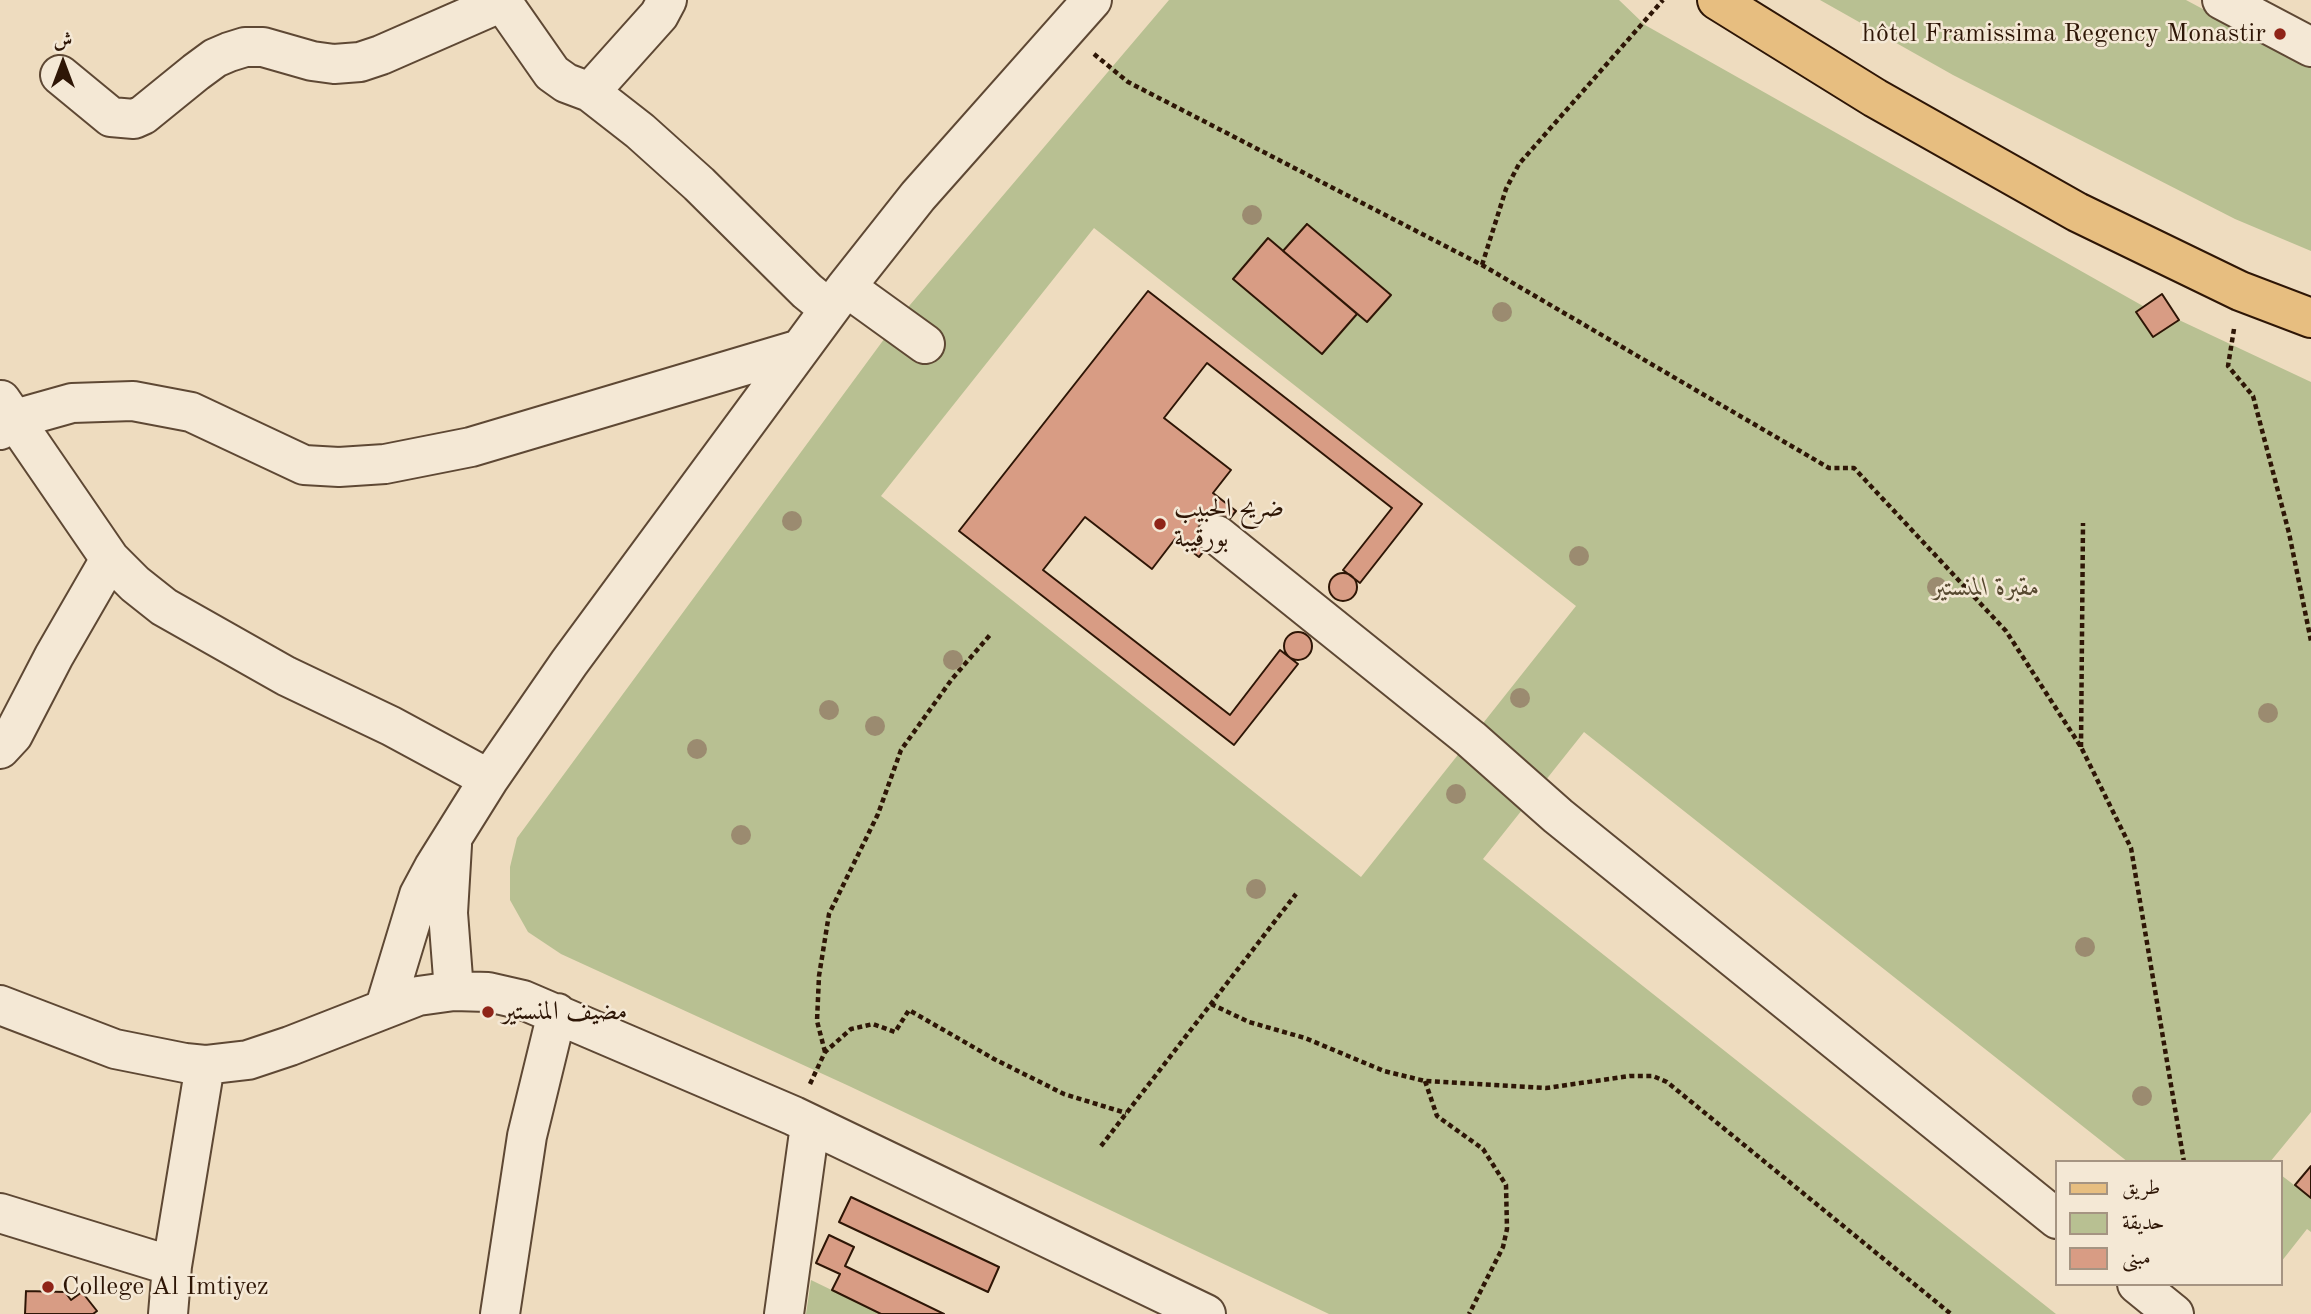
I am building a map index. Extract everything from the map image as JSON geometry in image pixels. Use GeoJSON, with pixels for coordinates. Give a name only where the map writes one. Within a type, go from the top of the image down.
{"type":"FeatureCollection","features":[{"type":"Feature","properties":{"kind":"main road"},"geometry":{"type":"LineString","coordinates":[[1717,0],[1810,60],[1941,137],[2077,212],[2240,291],[2311,318]]}},
{"type":"Feature","properties":{"kind":"street"},"geometry":{"type":"LineString","coordinates":[[590,92],[659,15],[667,0]]}},
{"type":"Feature","properties":{"kind":"street"},"geometry":{"type":"LineString","coordinates":[[384,1007],[419,895],[489,779],[569,663],[797,351],[918,196],[1093,0]]}},
{"type":"Feature","properties":{"kind":"street"},"geometry":{"type":"LineString","coordinates":[[2222,0],[2311,47]]}},
{"type":"Feature","properties":{"kind":"street"},"geometry":{"type":"LineString","coordinates":[[60,75],[111,117],[134,119],[143,115],[195,72],[229,52],[245,47],[264,47],[312,61],[334,64],[360,62],[501,1],[552,74],[566,83],[590,92],[640,131],[699,184],[807,291],[838,298],[925,344]]}},
{"type":"Feature","properties":{"kind":"street"},"geometry":{"type":"LineString","coordinates":[[489,779],[390,726],[286,676],[164,607],[110,559],[5,416],[72,403],[133,401],[191,412],[304,465],[339,467],[384,464],[471,447],[797,351]]}},
{"type":"Feature","properties":{"kind":"street"},"geometry":{"type":"LineString","coordinates":[[1217,535],[1471,739],[1558,816],[2056,1218]]}},
{"type":"Feature","properties":{"kind":"street"},"geometry":{"type":"LineString","coordinates":[[0,749],[13,735],[54,656],[110,559]]}},
{"type":"Feature","properties":{"kind":"street"},"geometry":{"type":"LineString","coordinates":[[454,836],[447,913],[454,991]]}},
{"type":"Feature","properties":{"kind":"street"},"geometry":{"type":"LineString","coordinates":[[0,1005],[115,1049],[205,1065],[248,1060],[279,1050],[418,996],[454,991],[488,992],[523,1000],[810,1125],[1206,1314]]}},
{"type":"Feature","properties":{"kind":"street"},"geometry":{"type":"LineString","coordinates":[[500,1314],[527,1136],[557,1013]]}},
{"type":"Feature","properties":{"kind":"street"},"geometry":{"type":"LineString","coordinates":[[167,1314],[172,1266],[205,1065]]}},
{"type":"Feature","properties":{"kind":"street"},"geometry":{"type":"LineString","coordinates":[[784,1314],[810,1125]]}},
{"type":"Feature","properties":{"kind":"street"},"geometry":{"type":"LineString","coordinates":[[0,1213],[172,1266]]}},
{"type":"Feature","properties":{"kind":"street"},"geometry":{"type":"LineString","coordinates":[[2139,1286],[2174,1314]]}},
{"type":"Feature","properties":{"kind":"path"},"geometry":{"type":"LineString","coordinates":[[1482,265],[1506,188],[1519,164],[1663,0]]}},
{"type":"Feature","properties":{"kind":"path"},"geometry":{"type":"LineString","coordinates":[[1065,32],[1128,82],[1482,265],[1829,468],[1854,468],[2006,631],[2081,747],[2131,848],[2184,1160]]}},
{"type":"Feature","properties":{"kind":"path"},"geometry":{"type":"LineString","coordinates":[[2240,291],[2228,366],[2253,396],[2289,533],[2311,641]]}},
{"type":"Feature","properties":{"kind":"path"},"geometry":{"type":"LineString","coordinates":[[2081,747],[2083,523]]}},
{"type":"Feature","properties":{"kind":"path"},"geometry":{"type":"LineString","coordinates":[[990,635],[952,679],[901,751],[878,814],[829,914],[819,976],[817,1021],[825,1052],[851,1029],[873,1024],[895,1032],[909,1010],[994,1059],[1064,1094],[1126,1113]]}},
{"type":"Feature","properties":{"kind":"path"},"geometry":{"type":"LineString","coordinates":[[1101,1146],[1296,894]]}},
{"type":"Feature","properties":{"kind":"path"},"geometry":{"type":"LineString","coordinates":[[1211,1004],[1249,1022],[1305,1038],[1384,1071],[1425,1081],[1546,1088],[1630,1076],[1653,1076],[1667,1082],[1951,1314]]}},
{"type":"Feature","properties":{"kind":"path"},"geometry":{"type":"LineString","coordinates":[[1425,1081],[1437,1116],[1483,1149],[1506,1185],[1507,1229],[1503,1247],[1469,1314]]}},
{"type":"Feature","properties":{"kind":"green space","name":"مقبرة المنستير"},"geometry":{"type":"Polygon","coordinates":[[[1169,0],[1619,0],[1645,25],[2143,306],[2162,294],[2179,320],[2311,382],[2311,1112],[2272,1160],[2125,1160],[1584,732],[1483,859],[2056,1314],[1329,1314],[849,1086],[561,954],[528,932],[510,900],[510,867],[517,838],[904,312],[1169,0]],[[1094,228],[881,496],[1361,877],[1576,606],[1094,228]]]}},
{"type":"Feature","properties":{"kind":"green space"},"geometry":{"type":"Polygon","coordinates":[[[1820,0],[2186,0],[2311,67],[2311,251],[2235,219],[1953,75],[1820,0]]]}},
{"type":"Feature","properties":{"kind":"green space"},"geometry":{"type":"Polygon","coordinates":[[[2283,1177],[2311,1198],[2311,1232],[2307,1229],[2283,1259],[2283,1177]]]}},
{"type":"Feature","properties":{"kind":"green space"},"geometry":{"type":"Polygon","coordinates":[[[811,1280],[881,1314],[806,1314],[811,1280]]]}},
{"type":"Feature","properties":{"kind":"building"},"geometry":{"type":"Polygon","coordinates":[[[1307,224],[1391,295],[1367,322],[1283,251],[1307,224]]]}},
{"type":"Feature","properties":{"kind":"building"},"geometry":{"type":"Polygon","coordinates":[[[1268,238],[1357,314],[1322,354],[1233,279],[1268,238]]]}},
{"type":"Feature","properties":{"kind":"building","name":"ضريح الحبيب بورقيبة"},"geometry":{"type":"Polygon","coordinates":[[[1148,291],[1422,504],[1360,583],[1343,570],[1392,508],[1207,363],[1164,418],[1231,470],[1213,493],[1236,511],[1199,557],[1175,539],[1152,569],[1085,517],[1043,570],[1230,715],[1280,650],[1298,664],[1234,745],[959,531],[1148,291]]]}},
{"type":"Feature","properties":{"kind":"building"},"geometry":{"type":"Polygon","coordinates":[[[2162,294],[2179,320],[2153,337],[2136,312],[2162,294]]]}},
{"type":"Feature","properties":{"kind":"building"},"geometry":{"type":"Polygon","coordinates":[[[1343,573],[1353,577],[1357,587],[1353,597],[1343,601],[1333,597],[1329,587],[1333,577],[1343,573]]]}},
{"type":"Feature","properties":{"kind":"building"},"geometry":{"type":"Polygon","coordinates":[[[1298,632],[1308,636],[1312,646],[1308,656],[1298,660],[1288,656],[1284,646],[1288,636],[1298,632]]]}},
{"type":"Feature","properties":{"kind":"building"},"geometry":{"type":"Polygon","coordinates":[[[2311,1166],[2311,1198],[2295,1185],[2311,1166]]]}},
{"type":"Feature","properties":{"kind":"building"},"geometry":{"type":"Polygon","coordinates":[[[851,1197],[999,1267],[988,1292],[839,1222],[851,1197]]]}},
{"type":"Feature","properties":{"kind":"building"},"geometry":{"type":"Polygon","coordinates":[[[829,1235],[854,1247],[845,1266],[944,1314],[881,1314],[832,1290],[840,1274],[816,1263],[829,1235]]]}},
{"type":"Feature","properties":{"kind":"building"},"geometry":{"type":"Polygon","coordinates":[[[26,1291],[65,1292],[71,1300],[82,1292],[97,1311],[93,1314],[25,1314],[26,1291]]]}},
{"type":"Feature","properties":{"kind":"place","name":"hôtel Framissima Regency Monastir"},"geometry":{"type":"Point","coordinates":[2280,34]}},
{"type":"Feature","properties":{"kind":"place","name":"ضريح الحبيب بورقيبة"},"geometry":{"type":"Point","coordinates":[1160,524]}},
{"type":"Feature","properties":{"kind":"place","name":"مضيف المنستير"},"geometry":{"type":"Point","coordinates":[488,1012]}},
{"type":"Feature","properties":{"kind":"place","name":"College Al Imtiyez"},"geometry":{"type":"Point","coordinates":[48,1287]}}]}
